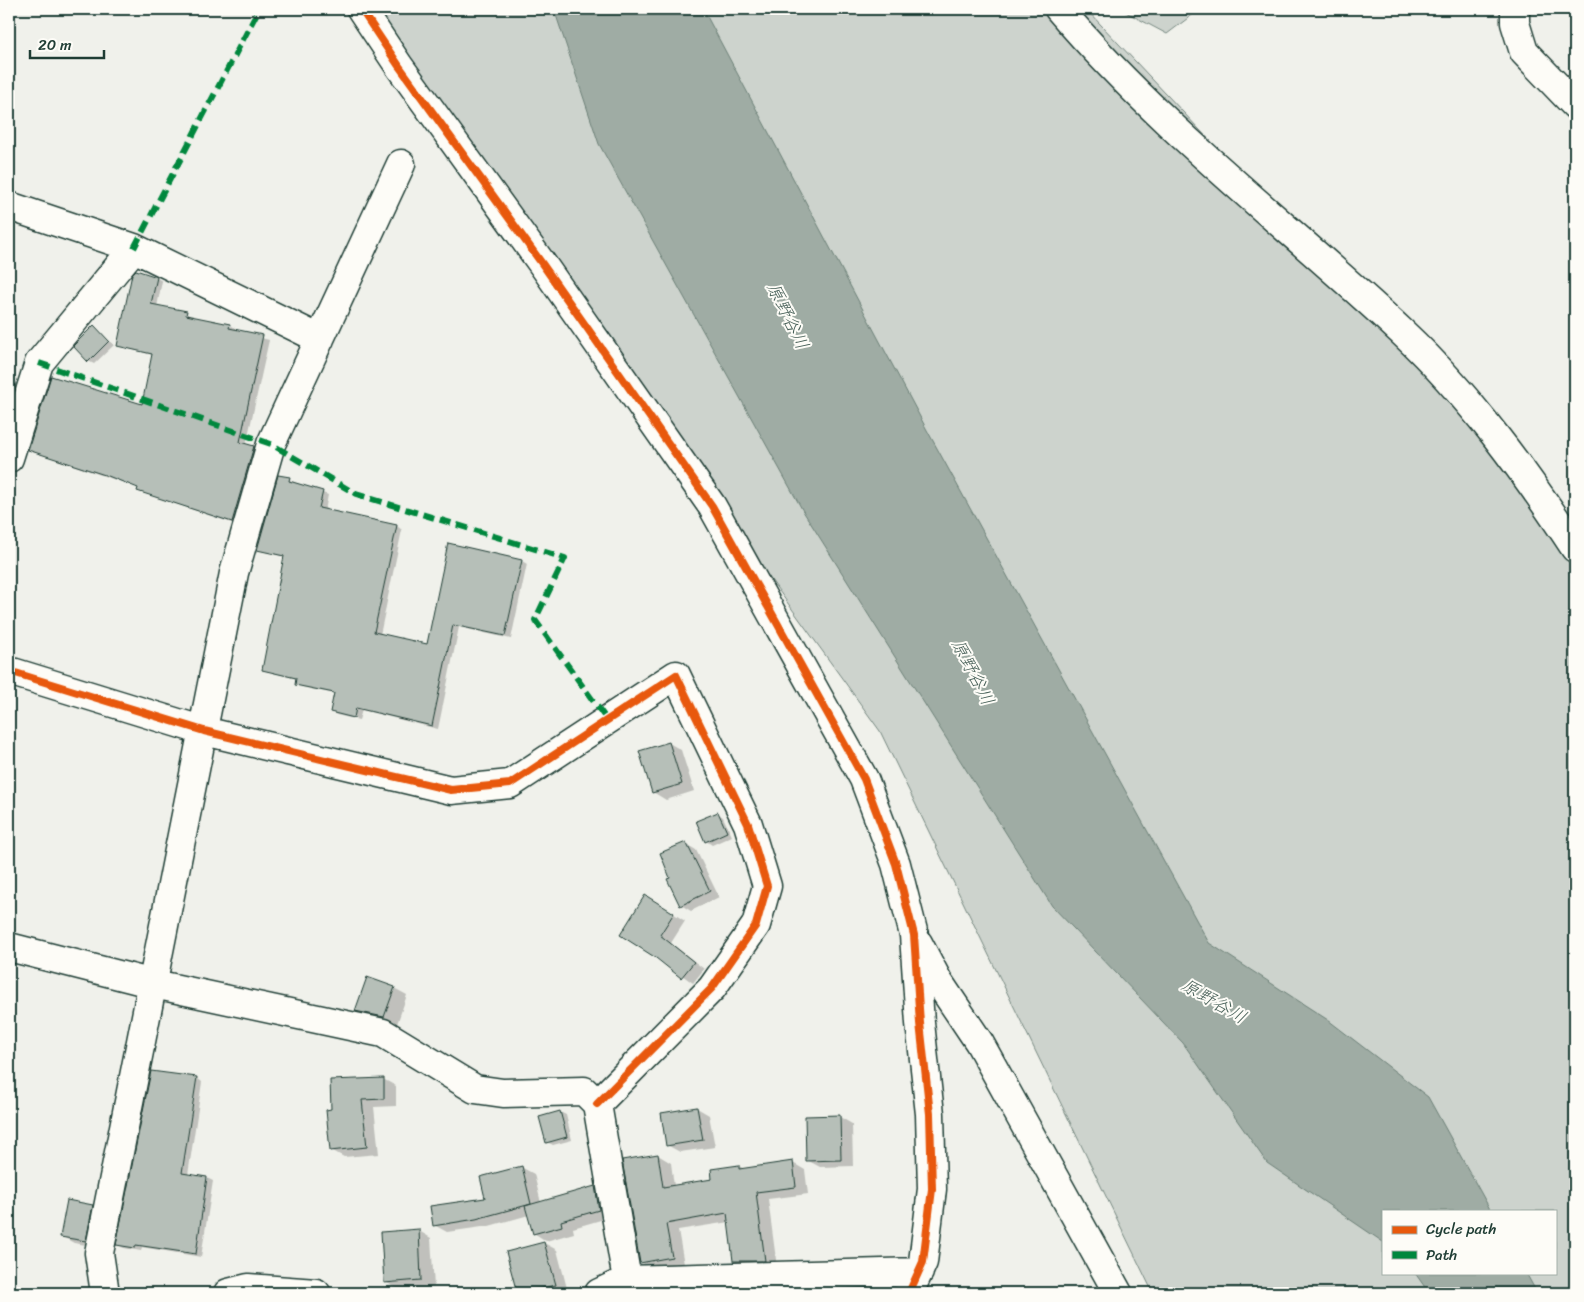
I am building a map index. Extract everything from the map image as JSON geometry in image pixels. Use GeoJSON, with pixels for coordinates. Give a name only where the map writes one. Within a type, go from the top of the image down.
{"type":"FeatureCollection","features":[{"type":"Feature","properties":{"kind":"street"},"geometry":{"type":"LineString","coordinates":[[361,9],[399,66],[543,265],[712,506],[864,779],[896,864],[914,935],[920,1023],[930,1114],[932,1189],[923,1262],[914,1282],[627,1280],[599,1293]]}},
{"type":"Feature","properties":{"kind":"street"},"geometry":{"type":"LineString","coordinates":[[1059,9],[1089,44],[1180,133],[1404,334],[1474,409],[1575,548]]}},
{"type":"Feature","properties":{"kind":"street"},"geometry":{"type":"LineString","coordinates":[[1515,9],[1515,23],[1524,52],[1575,105]]}},
{"type":"Feature","properties":{"kind":"street"},"geometry":{"type":"LineString","coordinates":[[105,1293],[99,1253],[154,984],[234,573],[271,444],[401,164]]}},
{"type":"Feature","properties":{"kind":"street"},"geometry":{"type":"LineString","coordinates":[[9,206],[134,248],[320,339]]}},
{"type":"Feature","properties":{"kind":"street"},"geometry":{"type":"LineString","coordinates":[[9,458],[39,363],[134,248]]}},
{"type":"Feature","properties":{"kind":"street"},"geometry":{"type":"LineString","coordinates":[[9,671],[204,731],[451,790],[510,784],[676,675],[748,824],[766,886],[756,925],[712,988],[597,1104]]}},
{"type":"Feature","properties":{"kind":"street"},"geometry":{"type":"LineString","coordinates":[[914,935],[938,981],[979,1042],[1118,1293]]}},
{"type":"Feature","properties":{"kind":"street"},"geometry":{"type":"LineString","coordinates":[[9,947],[154,984],[383,1033],[474,1089],[503,1093],[584,1091],[597,1104],[627,1280]]}},
{"type":"Feature","properties":{"kind":"street"},"geometry":{"type":"LineString","coordinates":[[228,1293],[248,1288],[316,1293]]}},
{"type":"Feature","properties":{"kind":"shaded area"},"geometry":{"type":"Polygon","coordinates":[[[371,9],[1086,9],[1327,265],[1463,396],[1575,548],[1575,1293],[1153,1293],[880,731],[381,39],[371,9]]]}},
{"type":"Feature","properties":{"kind":"shaded area"},"geometry":{"type":"Polygon","coordinates":[[[1120,9],[1200,9],[1167,34],[1120,9]]]}},
{"type":"Feature","properties":{"kind":"water","name":"原野谷川"},"geometry":{"type":"Polygon","coordinates":[[[554,9],[703,9],[927,430],[1209,943],[1328,1020],[1428,1097],[1490,1210],[1382,1210],[1382,1241],[1267,1163],[1183,1043],[1052,906],[803,511],[599,144],[554,9]]]}},
{"type":"Feature","properties":{"kind":"water"},"geometry":{"type":"Polygon","coordinates":[[[1416,1274],[1527,1274],[1537,1293],[1429,1293],[1416,1274]]]}},
{"type":"Feature","properties":{"kind":"building"},"geometry":{"type":"Polygon","coordinates":[[[136,270],[157,277],[151,304],[187,311],[186,315],[230,324],[229,328],[263,335],[240,442],[254,446],[232,522],[137,491],[138,488],[108,476],[28,450],[51,376],[142,404],[152,354],[117,346],[132,274],[136,270]]]}},
{"type":"Feature","properties":{"kind":"building"},"geometry":{"type":"Polygon","coordinates":[[[94,325],[109,341],[88,362],[73,346],[94,325]]]}},
{"type":"Feature","properties":{"kind":"building"},"geometry":{"type":"Polygon","coordinates":[[[278,475],[290,477],[289,481],[323,491],[319,508],[397,525],[374,632],[427,644],[448,543],[522,560],[505,636],[453,625],[432,726],[356,708],[354,718],[330,712],[334,693],[295,685],[296,678],[262,670],[284,556],[257,550],[278,475]]]}},
{"type":"Feature","properties":{"kind":"building"},"geometry":{"type":"Polygon","coordinates":[[[669,742],[682,784],[652,793],[639,751],[669,742]]]}},
{"type":"Feature","properties":{"kind":"building"},"geometry":{"type":"Polygon","coordinates":[[[718,812],[727,832],[705,842],[696,821],[718,812]]]}},
{"type":"Feature","properties":{"kind":"building"},"geometry":{"type":"Polygon","coordinates":[[[686,842],[710,891],[680,906],[667,879],[670,878],[660,853],[686,842]]]}},
{"type":"Feature","properties":{"kind":"building"},"geometry":{"type":"Polygon","coordinates":[[[645,895],[674,913],[660,935],[694,962],[681,978],[656,958],[620,935],[645,895]]]}},
{"type":"Feature","properties":{"kind":"building"},"geometry":{"type":"Polygon","coordinates":[[[367,977],[395,987],[384,1017],[355,1011],[367,977]]]}},
{"type":"Feature","properties":{"kind":"building"},"geometry":{"type":"Polygon","coordinates":[[[151,1071],[197,1077],[182,1173],[207,1177],[196,1254],[136,1245],[135,1248],[116,1245],[151,1071]]]}},
{"type":"Feature","properties":{"kind":"building"},"geometry":{"type":"Polygon","coordinates":[[[384,1078],[384,1099],[362,1100],[367,1147],[330,1151],[326,1110],[331,1109],[330,1080],[384,1078]]]}},
{"type":"Feature","properties":{"kind":"building"},"geometry":{"type":"Polygon","coordinates":[[[697,1107],[703,1140],[666,1146],[661,1113],[697,1107]]]}},
{"type":"Feature","properties":{"kind":"building"},"geometry":{"type":"Polygon","coordinates":[[[560,1111],[567,1137],[546,1143],[539,1117],[560,1111]]]}},
{"type":"Feature","properties":{"kind":"building"},"geometry":{"type":"Polygon","coordinates":[[[840,1115],[841,1160],[806,1161],[805,1116],[840,1115]]]}},
{"type":"Feature","properties":{"kind":"building"},"geometry":{"type":"Polygon","coordinates":[[[658,1154],[663,1187],[712,1179],[711,1169],[739,1165],[739,1169],[793,1161],[796,1187],[756,1192],[765,1261],[733,1261],[727,1213],[666,1224],[672,1257],[640,1263],[622,1160],[658,1154]]]}},
{"type":"Feature","properties":{"kind":"building"},"geometry":{"type":"Polygon","coordinates":[[[522,1166],[531,1204],[476,1219],[433,1226],[430,1206],[485,1198],[480,1177],[522,1166]]]}},
{"type":"Feature","properties":{"kind":"building"},"geometry":{"type":"Polygon","coordinates":[[[595,1186],[599,1210],[561,1221],[562,1226],[533,1234],[525,1206],[595,1186]]]}},
{"type":"Feature","properties":{"kind":"building"},"geometry":{"type":"Polygon","coordinates":[[[67,1200],[93,1205],[86,1241],[60,1237],[67,1200]]]}},
{"type":"Feature","properties":{"kind":"building"},"geometry":{"type":"Polygon","coordinates":[[[419,1229],[421,1280],[384,1283],[381,1232],[419,1229]]]}},
{"type":"Feature","properties":{"kind":"building"},"geometry":{"type":"Polygon","coordinates":[[[544,1242],[556,1285],[517,1293],[506,1252],[544,1242]]]}},
{"type":"Feature","properties":{"kind":"marked path"},"geometry":{"type":"LineString","coordinates":[[134,248],[259,9]]}},
{"type":"Feature","properties":{"kind":"marked path"},"geometry":{"type":"LineString","coordinates":[[39,363],[271,444],[356,494],[565,558],[535,620],[607,720]]}},
{"type":"Feature","properties":{"kind":"cycle path"},"geometry":{"type":"LineString","coordinates":[[361,9],[399,66],[543,265],[712,506],[864,779],[896,864],[914,935],[920,1023],[930,1114],[932,1189],[923,1262],[909,1293]]}},
{"type":"Feature","properties":{"kind":"cycle path"},"geometry":{"type":"LineString","coordinates":[[9,671],[204,731],[451,790],[510,784],[676,675],[748,824],[767,886],[756,925],[712,988],[597,1104]]}}]}
